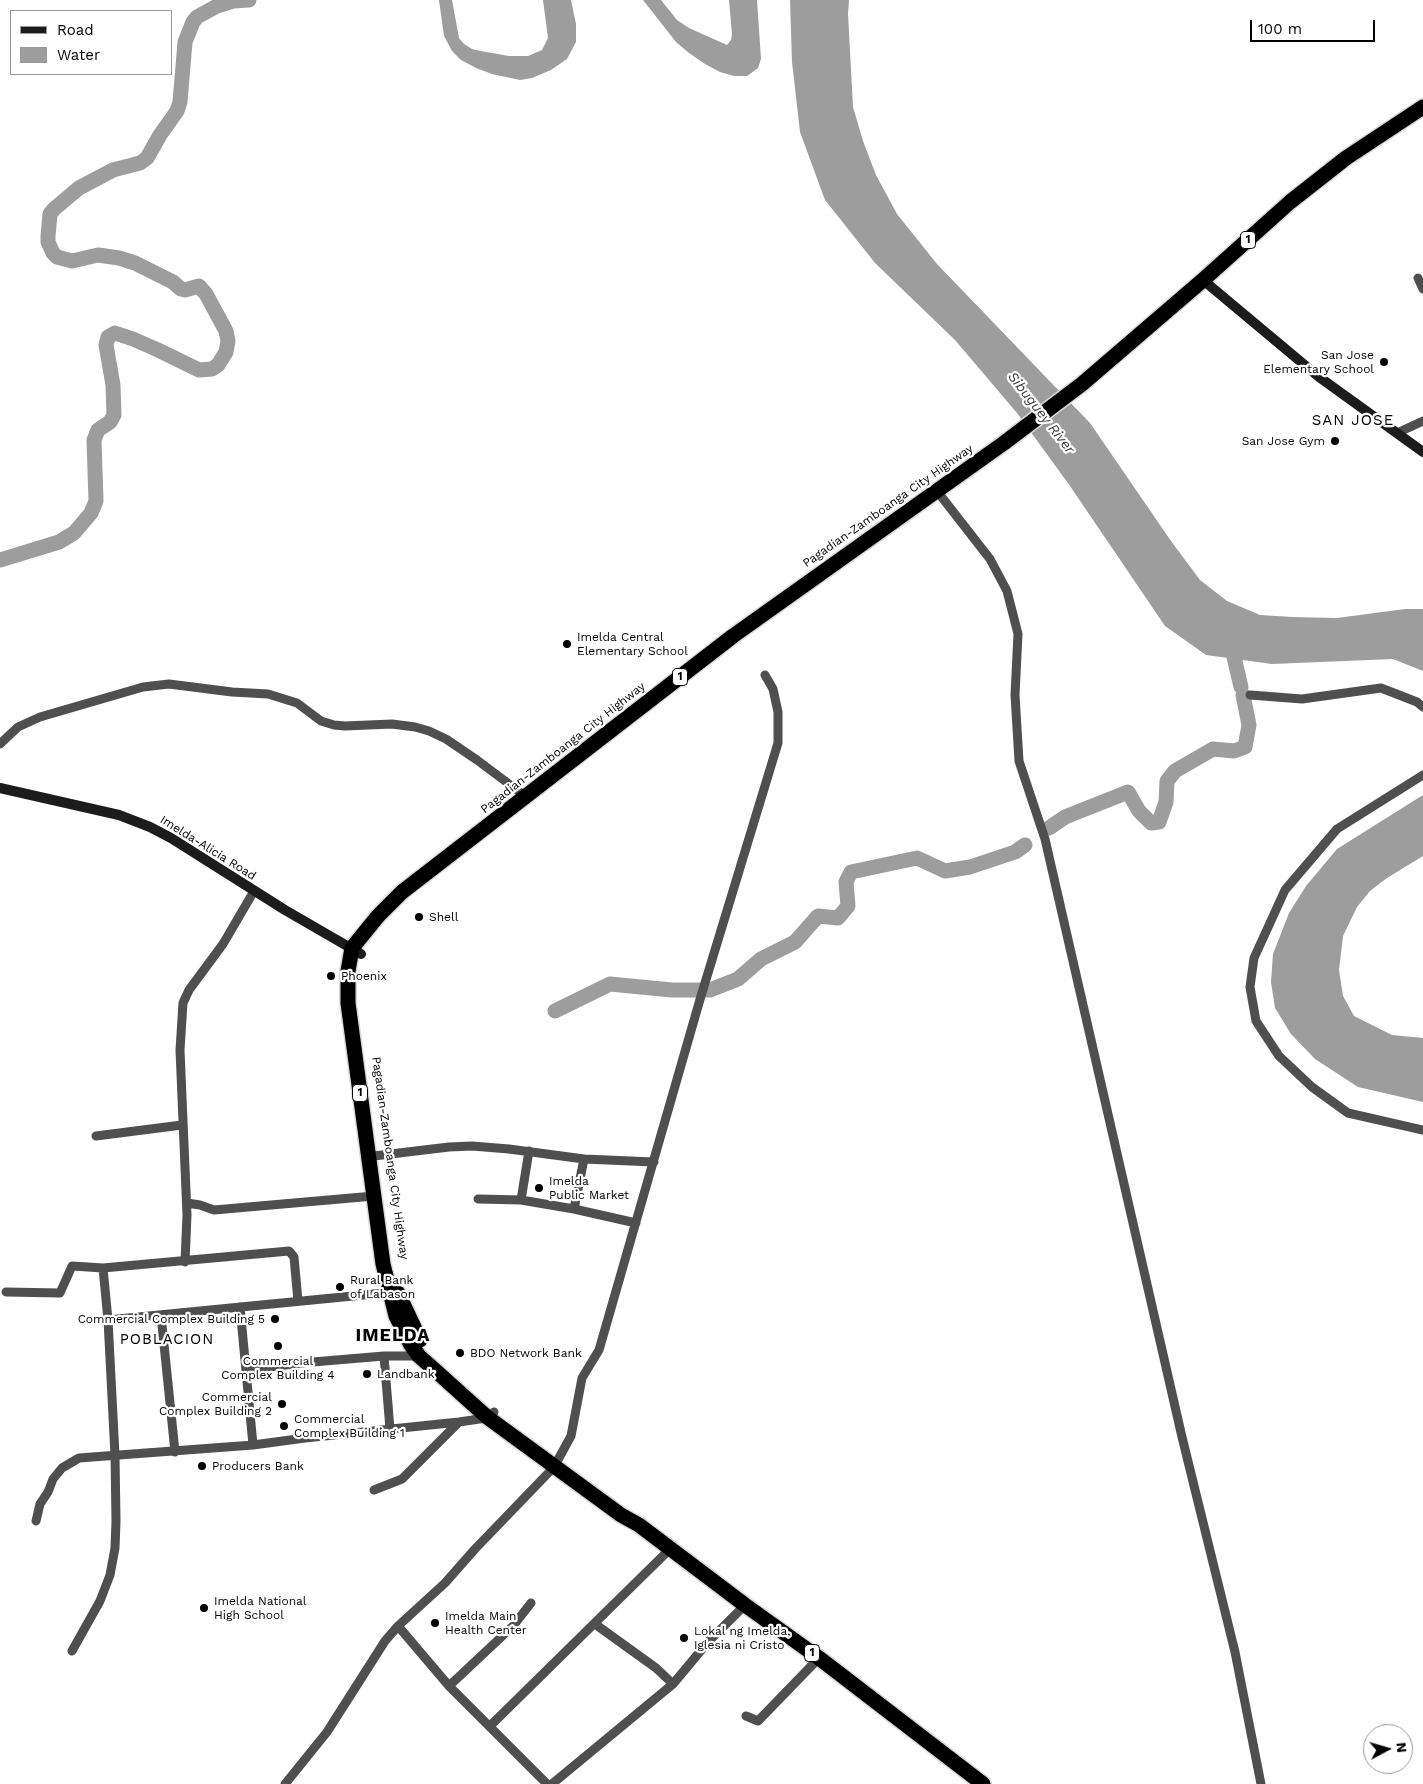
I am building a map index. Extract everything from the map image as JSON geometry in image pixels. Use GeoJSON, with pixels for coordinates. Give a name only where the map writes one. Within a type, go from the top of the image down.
{"type":"FeatureCollection","features":[{"type":"Feature","properties":{"kind":"highway","name":"Pagadian-Zamboanga City Highway"},"geometry":{"type":"LineString","coordinates":[[491,1415],[436,1362],[420,1342],[394,1292],[383,1264],[348,1003],[348,971],[370,928],[402,892],[525,796],[732,636],[1004,443],[1082,384],[1290,202],[1339,163],[1423,107]]}},
{"type":"Feature","properties":{"kind":"highway","name":"Pagadian-Zamboanga City Highway"},"geometry":{"type":"LineString","coordinates":[[357,951],[354,999],[356,1032],[396,1316],[419,1356],[491,1415],[556,1463],[621,1515],[639,1525],[819,1658],[983,1784]]}},
{"type":"Feature","properties":{"kind":"main road"},"geometry":{"type":"LineString","coordinates":[[1203,280],[1319,377],[1423,452]]}},
{"type":"Feature","properties":{"kind":"main road","name":"Imelda-Alicia Road"},"geometry":{"type":"LineString","coordinates":[[0,788],[131,819],[171,838],[254,891],[357,951]]}},
{"type":"Feature","properties":{"kind":"street"},"geometry":{"type":"LineString","coordinates":[[1418,278],[1423,289]]}},
{"type":"Feature","properties":{"kind":"street"},"geometry":{"type":"LineString","coordinates":[[1397,433],[1423,421]]}},
{"type":"Feature","properties":{"kind":"street"},"geometry":{"type":"LineString","coordinates":[[937,491],[990,559],[1007,591],[1018,634],[1014,695],[1019,761],[1045,839],[1182,1437],[1235,1652],[1261,1784]]}},
{"type":"Feature","properties":{"kind":"street"},"geometry":{"type":"LineString","coordinates":[[286,1784],[328,1732],[385,1641],[398,1626],[445,1583],[556,1463],[571,1436],[582,1378],[599,1350],[706,978],[778,743],[778,712],[773,689],[765,676]]}},
{"type":"Feature","properties":{"kind":"street"},"geometry":{"type":"LineString","coordinates":[[0,744],[18,727],[33,720],[143,687],[169,684],[281,696],[297,703],[322,721],[334,725],[392,724],[429,731],[446,739],[525,796]]}},
{"type":"Feature","properties":{"kind":"street"},"geometry":{"type":"LineString","coordinates":[[1250,695],[1302,699],[1381,688],[1417,702],[1423,707]]}},
{"type":"Feature","properties":{"kind":"street"},"geometry":{"type":"LineString","coordinates":[[1423,775],[1337,829],[1285,890],[1254,958],[1250,986],[1256,1021],[1279,1056],[1312,1086],[1348,1113],[1423,1130]]}},
{"type":"Feature","properties":{"kind":"street"},"geometry":{"type":"LineString","coordinates":[[185,1262],[187,1204],[180,1050],[183,1003],[189,990],[223,944],[254,891]]}},
{"type":"Feature","properties":{"kind":"street"},"geometry":{"type":"LineString","coordinates":[[96,1136],[182,1124]]}},
{"type":"Feature","properties":{"kind":"street"},"geometry":{"type":"LineString","coordinates":[[374,1156],[472,1146],[584,1158],[654,1162]]}},
{"type":"Feature","properties":{"kind":"street"},"geometry":{"type":"LineString","coordinates":[[521,1200],[529,1151]]}},
{"type":"Feature","properties":{"kind":"street"},"geometry":{"type":"LineString","coordinates":[[574,1209],[584,1158]]}},
{"type":"Feature","properties":{"kind":"street"},"geometry":{"type":"LineString","coordinates":[[187,1204],[200,1204],[214,1210],[374,1196]]}},
{"type":"Feature","properties":{"kind":"street"},"geometry":{"type":"LineString","coordinates":[[478,1199],[521,1200],[574,1209],[636,1223]]}},
{"type":"Feature","properties":{"kind":"street"},"geometry":{"type":"LineString","coordinates":[[6,1292],[60,1293],[72,1266],[102,1268],[289,1252],[294,1257],[298,1302]]}},
{"type":"Feature","properties":{"kind":"street"},"geometry":{"type":"LineString","coordinates":[[72,1651],[100,1601],[110,1575],[115,1548],[115,1455],[108,1320],[102,1268]]}},
{"type":"Feature","properties":{"kind":"street"},"geometry":{"type":"LineString","coordinates":[[108,1320],[394,1292]]}},
{"type":"Feature","properties":{"kind":"street"},"geometry":{"type":"LineString","coordinates":[[240,1307],[253,1445]]}},
{"type":"Feature","properties":{"kind":"street"},"geometry":{"type":"LineString","coordinates":[[161,1315],[175,1452]]}},
{"type":"Feature","properties":{"kind":"street"},"geometry":{"type":"LineString","coordinates":[[246,1370],[384,1356],[419,1356]]}},
{"type":"Feature","properties":{"kind":"street"},"geometry":{"type":"LineString","coordinates":[[384,1356],[390,1429]]}},
{"type":"Feature","properties":{"kind":"street"},"geometry":{"type":"LineString","coordinates":[[36,1521],[40,1504],[48,1492],[53,1479],[62,1468],[79,1458],[253,1445],[459,1422],[491,1415]]}},
{"type":"Feature","properties":{"kind":"street"},"geometry":{"type":"LineString","coordinates":[[374,1490],[402,1479],[459,1422]]}},
{"type":"Feature","properties":{"kind":"street"},"geometry":{"type":"LineString","coordinates":[[490,1726],[670,1549]]}},
{"type":"Feature","properties":{"kind":"street"},"geometry":{"type":"LineString","coordinates":[[449,1686],[513,1626],[531,1603]]}},
{"type":"Feature","properties":{"kind":"street"},"geometry":{"type":"LineString","coordinates":[[552,1784],[673,1684],[708,1642],[745,1605]]}},
{"type":"Feature","properties":{"kind":"street"},"geometry":{"type":"LineString","coordinates":[[595,1624],[656,1668],[673,1684]]}},
{"type":"Feature","properties":{"kind":"street"},"geometry":{"type":"LineString","coordinates":[[398,1626],[449,1686],[547,1784]]}},
{"type":"Feature","properties":{"kind":"street"},"geometry":{"type":"LineString","coordinates":[[746,1716],[758,1721],[819,1658]]}},
{"type":"Feature","properties":{"kind":"water"},"geometry":{"type":"Polygon","coordinates":[[[439,0],[452,0],[459,38],[464,44],[472,49],[481,51],[509,56],[528,56],[542,50],[548,38],[543,0],[571,0],[576,24],[576,42],[567,59],[551,70],[532,78],[520,80],[492,74],[461,60],[452,51],[444,36],[439,0]]]}},
{"type":"Feature","properties":{"kind":"water"},"geometry":{"type":"Polygon","coordinates":[[[643,0],[661,0],[677,20],[689,28],[727,45],[731,40],[732,34],[729,0],[757,0],[761,59],[758,68],[747,76],[734,76],[720,72],[705,64],[676,42],[643,0]]]}},
{"type":"Feature","properties":{"kind":"water","name":"Sibuguey River"},"geometry":{"type":"Polygon","coordinates":[[[790,0],[849,0],[848,14],[853,107],[876,175],[897,214],[937,264],[1090,423],[1200,580],[1227,601],[1260,615],[1337,618],[1405,609],[1423,609],[1423,671],[1393,659],[1272,664],[1206,655],[1165,626],[1070,486],[1017,413],[955,340],[875,263],[825,200],[800,132],[792,62],[790,0]]]}},
{"type":"Feature","properties":{"kind":"water"},"geometry":{"type":"Polygon","coordinates":[[[1423,795],[1423,856],[1370,891],[1357,907],[1343,936],[1339,970],[1343,996],[1354,1016],[1392,1035],[1423,1038],[1423,1102],[1358,1087],[1315,1059],[1291,1034],[1275,1008],[1271,982],[1273,954],[1289,913],[1306,886],[1337,849],[1423,795]]]}},
{"type":"Feature","properties":{"kind":"waterway"},"geometry":{"type":"LineString","coordinates":[[0,560],[59,542],[74,533],[91,513],[96,501],[94,440],[98,430],[110,422],[114,415],[113,385],[106,345],[108,337],[115,333],[133,339],[199,370],[212,369],[218,365],[226,352],[228,341],[226,331],[206,294],[199,286],[185,290],[181,289],[173,282],[135,263],[119,258],[98,255],[72,261],[57,257],[48,242],[48,236],[50,214],[79,188],[113,170],[140,163],[147,158],[177,111],[180,102],[185,42],[197,17],[217,6],[233,1],[249,0]]}},
{"type":"Feature","properties":{"kind":"waterway"},"geometry":{"type":"LineString","coordinates":[[1230,640],[1241,687]]}},
{"type":"Feature","properties":{"kind":"waterway"},"geometry":{"type":"LineString","coordinates":[[1049,828],[1065,817],[1128,792],[1139,811],[1151,823],[1159,822],[1166,802],[1167,781],[1175,771],[1213,749],[1234,751],[1245,747],[1249,725],[1243,695]]}},
{"type":"Feature","properties":{"kind":"waterway"},"geometry":{"type":"LineString","coordinates":[[555,1011],[610,984],[672,990],[710,990],[738,979],[761,959],[795,942],[818,916],[838,918],[848,906],[846,882],[851,872],[917,858],[945,871],[970,867],[1015,852],[1025,845]]}},
{"type":"Feature","properties":{"kind":"place","name":"San Jose Elementary School"},"geometry":{"type":"Point","coordinates":[1384,362]}},
{"type":"Feature","properties":{"kind":"place","name":"San Jose Gym"},"geometry":{"type":"Point","coordinates":[1335,441]}},
{"type":"Feature","properties":{"kind":"place","name":"Imelda Central Elementary School"},"geometry":{"type":"Point","coordinates":[567,644]}},
{"type":"Feature","properties":{"kind":"place","name":"Shell"},"geometry":{"type":"Point","coordinates":[419,917]}},
{"type":"Feature","properties":{"kind":"place","name":"Phoenix"},"geometry":{"type":"Point","coordinates":[331,976]}},
{"type":"Feature","properties":{"kind":"place","name":"Imelda Public Market"},"geometry":{"type":"Point","coordinates":[539,1188]}},
{"type":"Feature","properties":{"kind":"place","name":"Rural Bank of Labason"},"geometry":{"type":"Point","coordinates":[340,1287]}},
{"type":"Feature","properties":{"kind":"place","name":"Commercial Complex Building 5"},"geometry":{"type":"Point","coordinates":[275,1319]}},
{"type":"Feature","properties":{"kind":"place","name":"Commercial Complex Building 4"},"geometry":{"type":"Point","coordinates":[278,1346]}},
{"type":"Feature","properties":{"kind":"place","name":"BDO Network Bank"},"geometry":{"type":"Point","coordinates":[460,1353]}},
{"type":"Feature","properties":{"kind":"place","name":"Landbank"},"geometry":{"type":"Point","coordinates":[367,1374]}},
{"type":"Feature","properties":{"kind":"place","name":"Commercial Complex Building 2"},"geometry":{"type":"Point","coordinates":[282,1404]}},
{"type":"Feature","properties":{"kind":"place","name":"Commercial Complex Building 1"},"geometry":{"type":"Point","coordinates":[284,1426]}},
{"type":"Feature","properties":{"kind":"place","name":"Producers Bank"},"geometry":{"type":"Point","coordinates":[202,1466]}},
{"type":"Feature","properties":{"kind":"place","name":"Imelda National High School"},"geometry":{"type":"Point","coordinates":[204,1608]}},
{"type":"Feature","properties":{"kind":"place","name":"Imelda Main Health Center"},"geometry":{"type":"Point","coordinates":[435,1623]}},
{"type":"Feature","properties":{"kind":"place","name":"Lokal ng Imelda, Iglesia ni Cristo"},"geometry":{"type":"Point","coordinates":[684,1638]}},
{"type":"Feature","properties":{"kind":"district","name":"SAN JOSE"},"geometry":{"type":"Point","coordinates":[1353,421]}},
{"type":"Feature","properties":{"kind":"district","name":"IMELDA"},"geometry":{"type":"Point","coordinates":[393,1336]}},
{"type":"Feature","properties":{"kind":"district","name":"POBLACION"},"geometry":{"type":"Point","coordinates":[167,1340]}}]}
